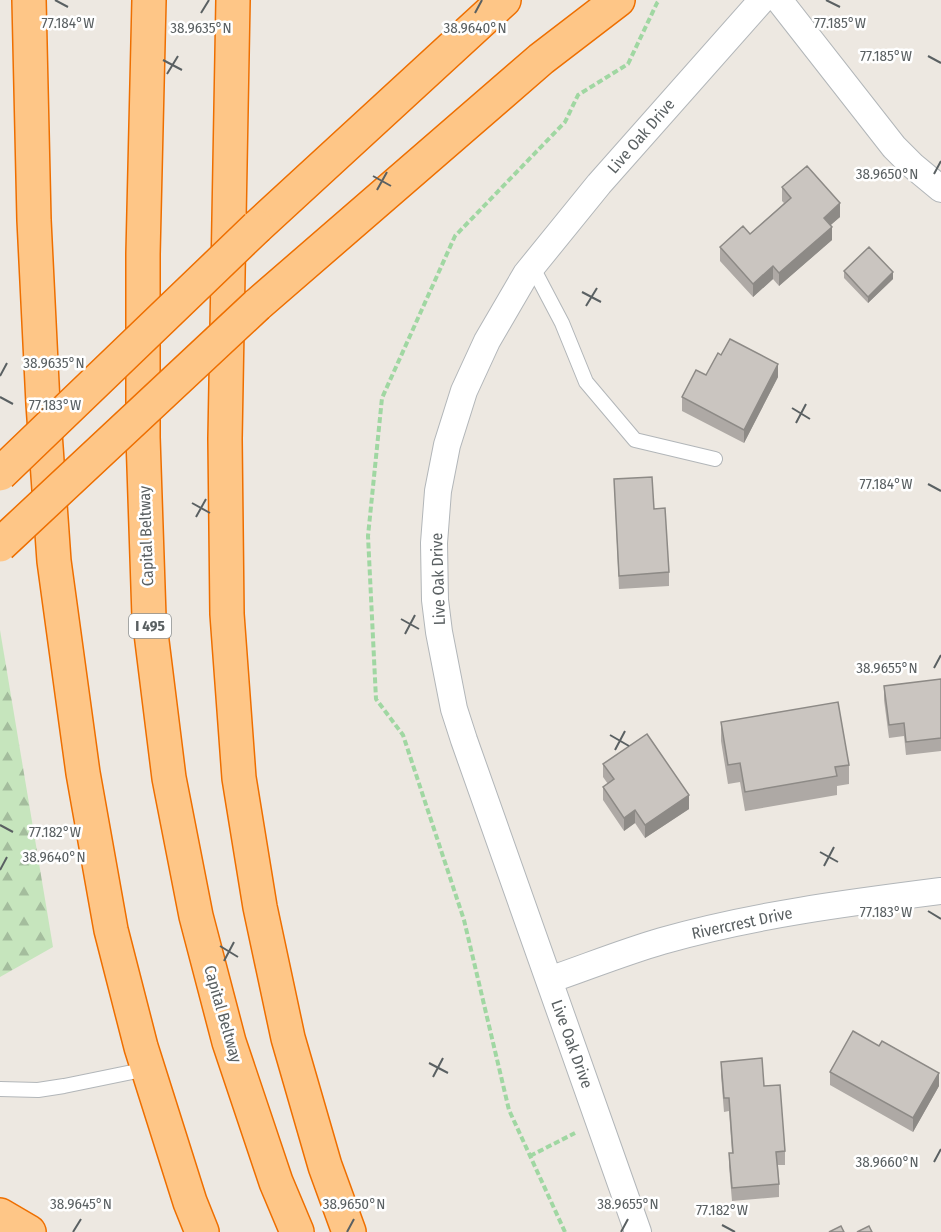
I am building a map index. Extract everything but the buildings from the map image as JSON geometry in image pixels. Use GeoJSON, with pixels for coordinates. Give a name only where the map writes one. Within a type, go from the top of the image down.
{"type":"FeatureCollection","features":[{"type":"Feature","properties":{"kind":"highway"},"geometry":{"type":"LineString","coordinates":[[29,0],[34,220],[43,404],[54,561],[83,772],[111,930],[147,1069],[202,1232]]}},
{"type":"Feature","properties":{"kind":"highway","name":"Capital Beltway"},"geometry":{"type":"LineString","coordinates":[[149,0],[143,254],[143,437],[151,628],[169,778],[196,916],[229,1042],[276,1182],[297,1232]]}},
{"type":"Feature","properties":{"kind":"highway"},"geometry":{"type":"LineString","coordinates":[[233,0],[225,451],[227,614],[239,778],[260,907],[288,1038],[325,1166],[349,1232]]}},
{"type":"Feature","properties":{"kind":"highway"},"geometry":{"type":"LineString","coordinates":[[256,227],[481,0]]}},
{"type":"Feature","properties":{"kind":"highway"},"geometry":{"type":"LineString","coordinates":[[0,474],[256,227],[504,0]]}},
{"type":"Feature","properties":{"kind":"highway"},"geometry":{"type":"LineString","coordinates":[[0,545],[579,0]]}},
{"type":"Feature","properties":{"kind":"highway"},"geometry":{"type":"LineString","coordinates":[[257,305],[541,59],[618,0]]}},
{"type":"Feature","properties":{"kind":"highway"},"geometry":{"type":"LineString","coordinates":[[0,1215],[29,1232]]}},
{"type":"Feature","properties":{"kind":"street","name":"Live Oak Drive"},"geometry":{"type":"LineString","coordinates":[[638,1232],[454,709],[435,600],[434,543],[438,491],[447,445],[464,391],[487,341],[526,274],[604,177],[762,0]]}},
{"type":"Feature","properties":{"kind":"street"},"geometry":{"type":"LineString","coordinates":[[779,0],[894,147],[941,189]]}},
{"type":"Feature","properties":{"kind":"street","name":"Rivercrest Drive"},"geometry":{"type":"LineString","coordinates":[[549,980],[661,941],[752,919],[830,905],[941,891]]}},
{"type":"Feature","properties":{"kind":"lane"},"geometry":{"type":"LineString","coordinates":[[532,266],[562,323],[586,382],[635,440],[715,459]]}},
{"type":"Feature","properties":{"kind":"lane"},"geometry":{"type":"LineString","coordinates":[[0,1089],[38,1090],[147,1069]]}},
{"type":"Feature","properties":{"kind":"path"},"geometry":{"type":"LineString","coordinates":[[530,1156],[599,1121]]}},
{"type":"Feature","properties":{"kind":"green space"},"geometry":{"type":"Polygon","coordinates":[[[0,630],[53,947],[0,977],[0,630]]]}}]}
